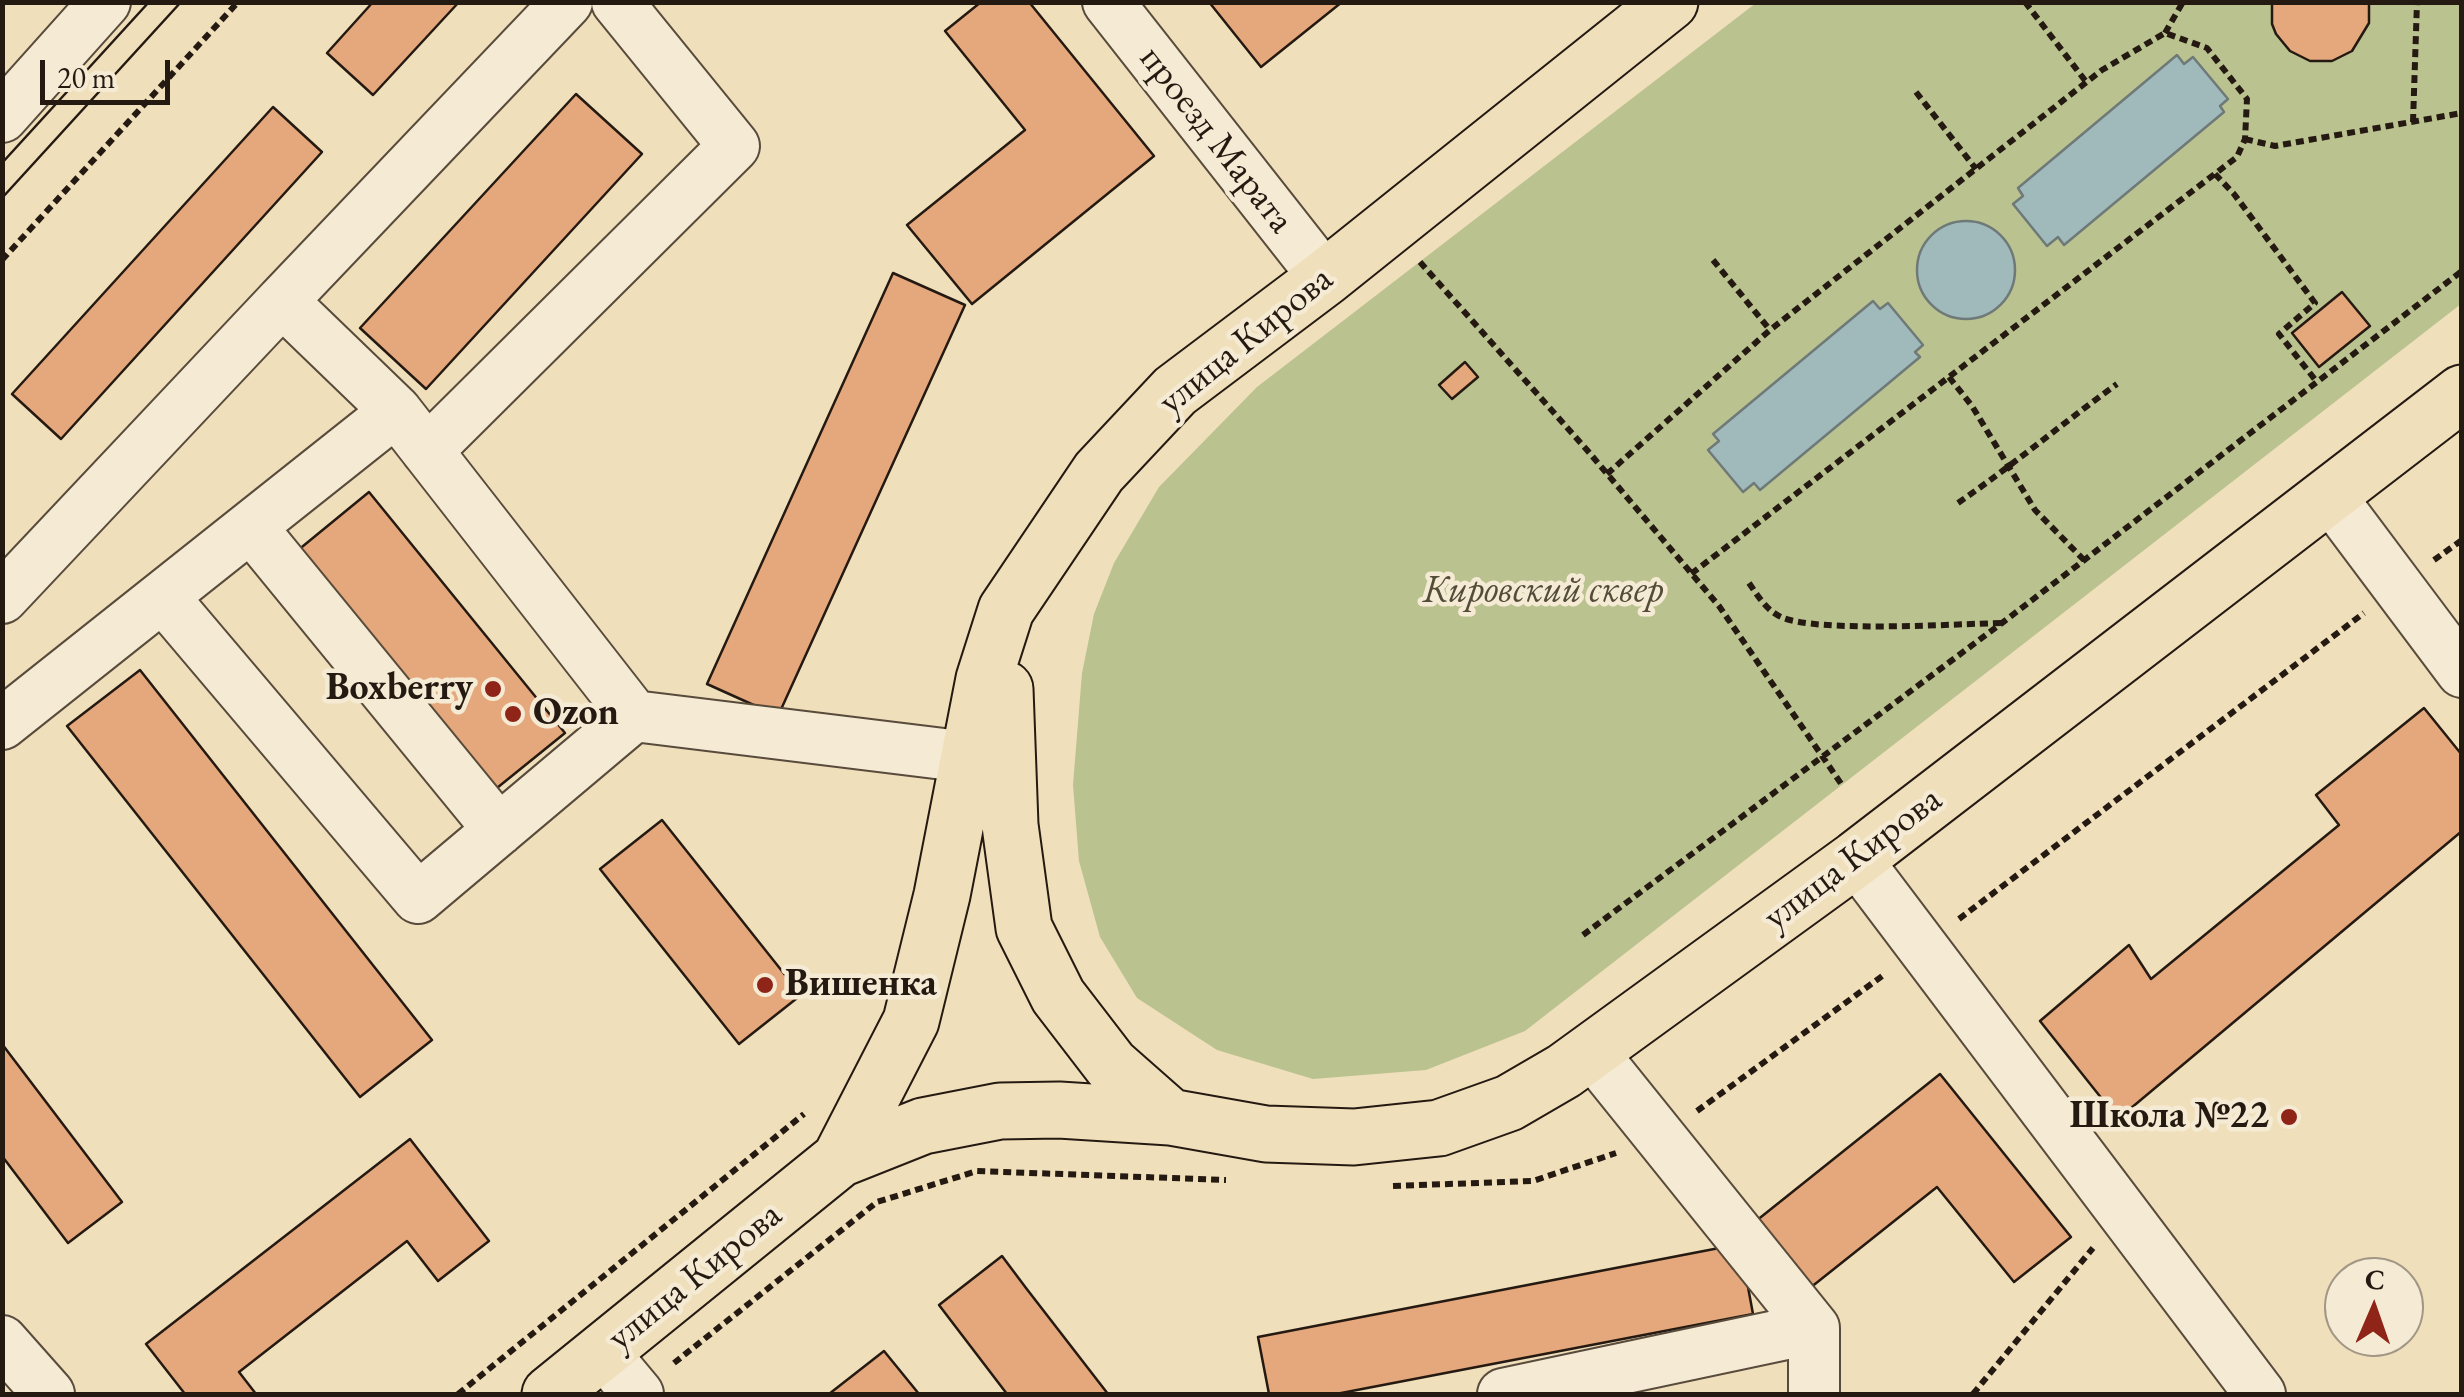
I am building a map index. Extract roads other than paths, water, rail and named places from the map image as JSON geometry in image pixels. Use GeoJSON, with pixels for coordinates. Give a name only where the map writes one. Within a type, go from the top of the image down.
{"type":"FeatureCollection","features":[{"type":"Feature","properties":{"kind":"main road","name":"улица Кирова"},"geometry":{"type":"LineString","coordinates":[[840,1160],[911,1021],[942,895],[984,679],[1006,610],[1099,472],[1175,391],[1324,278],[1670,2]]}},
{"type":"Feature","properties":{"kind":"main road","name":"улица Кирова"},"geometry":{"type":"LineString","coordinates":[[550,1394],[840,1160],[923,1126],[1000,1111],[1059,1110],[1170,1117],[1266,1134],[1354,1136],[1439,1128],[1509,1102],[1564,1071],[1856,860],[2462,393]]}},
{"type":"Feature","properties":{"kind":"main road"},"geometry":{"type":"LineString","coordinates":[[1006,610],[1004,733],[1010,825],[1024,928],[1058,996],[1111,1064],[1170,1117]]}},
{"type":"Feature","properties":{"kind":"street"},"geometry":{"type":"LineString","coordinates":[[2,117],[105,2]]}},
{"type":"Feature","properties":{"kind":"street"},"geometry":{"type":"LineString","coordinates":[[2,598],[566,2]]}},
{"type":"Feature","properties":{"kind":"street"},"geometry":{"type":"LineString","coordinates":[[427,451],[734,146],[617,2]]}},
{"type":"Feature","properties":{"kind":"street","name":"проезд Марата"},"geometry":{"type":"LineString","coordinates":[[1108,2],[1324,278]]}},
{"type":"Feature","properties":{"kind":"street"},"geometry":{"type":"LineString","coordinates":[[282,300],[396,411],[634,716],[968,757]]}},
{"type":"Feature","properties":{"kind":"street"},"geometry":{"type":"LineString","coordinates":[[2,724],[396,411]]}},
{"type":"Feature","properties":{"kind":"street"},"geometry":{"type":"LineString","coordinates":[[2330,496],[2462,672]]}},
{"type":"Feature","properties":{"kind":"street"},"geometry":{"type":"LineString","coordinates":[[250,527],[499,830]]}},
{"type":"Feature","properties":{"kind":"street"},"geometry":{"type":"LineString","coordinates":[[163,597],[418,898],[634,716]]}},
{"type":"Feature","properties":{"kind":"street"},"geometry":{"type":"LineString","coordinates":[[1856,860],[2260,1394]]}},
{"type":"Feature","properties":{"kind":"street"},"geometry":{"type":"LineString","coordinates":[[1591,1051],[1814,1328],[1814,1394]]}},
{"type":"Feature","properties":{"kind":"street"},"geometry":{"type":"LineString","coordinates":[[1502,1394],[1814,1328]]}},
{"type":"Feature","properties":{"kind":"street"},"geometry":{"type":"LineString","coordinates":[[2,1341],[49,1394]]}},
{"type":"Feature","properties":{"kind":"street"},"geometry":{"type":"LineString","coordinates":[[603,1352],[638,1394]]}},
{"type":"Feature","properties":{"kind":"water"},"geometry":{"type":"Polygon","coordinates":[[[2177,55],[2184,64],[2193,57],[2228,99],[2220,106],[2224,112],[2064,245],[2058,237],[2047,246],[2013,204],[2023,196],[2018,188],[2177,55]]]}},
{"type":"Feature","properties":{"kind":"water"},"geometry":{"type":"Polygon","coordinates":[[[1966,221],[1985,225],[2000,236],[2011,251],[2015,270],[2011,289],[2000,304],[1985,315],[1966,319],[1947,315],[1932,304],[1921,289],[1917,270],[1921,251],[1932,236],[1947,225],[1966,221]]]}},
{"type":"Feature","properties":{"kind":"water"},"geometry":{"type":"Polygon","coordinates":[[[1873,301],[1880,309],[1888,303],[1923,345],[1915,352],[1920,357],[1760,490],[1754,483],[1743,492],[1708,450],[1719,441],[1713,434],[1873,301]]]}},
{"type":"Feature","properties":{"kind":"tram line"},"geometry":{"type":"LineString","coordinates":[[2,163],[149,2]]}},
{"type":"Feature","properties":{"kind":"tram line"},"geometry":{"type":"LineString","coordinates":[[2,198],[181,2]]}},
{"type":"Feature","properties":{"kind":"place","name":"Boxberry"},"geometry":{"type":"Point","coordinates":[493,689]}},
{"type":"Feature","properties":{"kind":"place","name":"Ozon"},"geometry":{"type":"Point","coordinates":[513,714]}},
{"type":"Feature","properties":{"kind":"place","name":"Вишенка"},"geometry":{"type":"Point","coordinates":[765,985]}},
{"type":"Feature","properties":{"kind":"place","name":"Школа №22"},"geometry":{"type":"Point","coordinates":[2289,1117]}},
{"type":"Feature","properties":{"kind":"park label","name":"Кировский сквер"},"geometry":{"type":"Point","coordinates":[1543,591]}}]}
